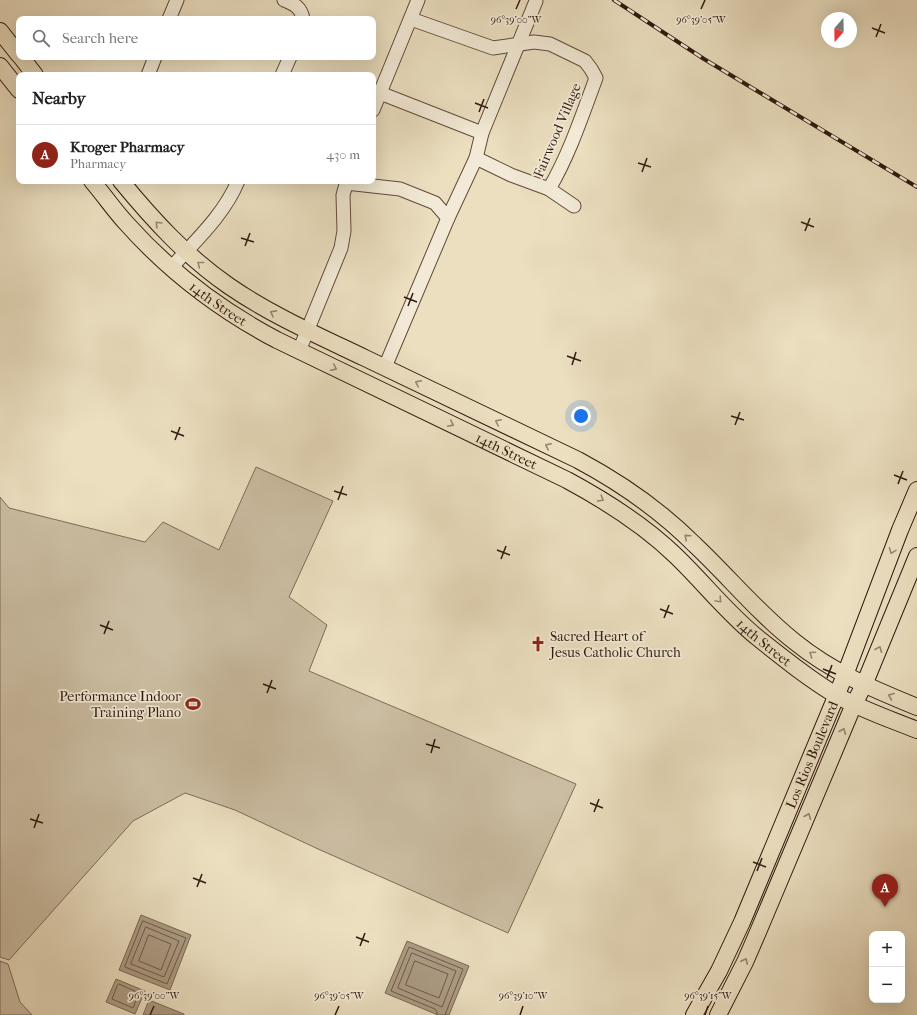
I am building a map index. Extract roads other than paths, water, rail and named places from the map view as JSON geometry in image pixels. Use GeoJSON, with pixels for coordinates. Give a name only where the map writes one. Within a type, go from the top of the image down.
{"type":"FeatureCollection","features":[{"type":"Feature","properties":{"kind":"main road"},"geometry":{"type":"LineString","coordinates":[[0,31],[16,50]]}},
{"type":"Feature","properties":{"kind":"main road"},"geometry":{"type":"LineString","coordinates":[[23,60],[33,72]]}},
{"type":"Feature","properties":{"kind":"main road"},"geometry":{"type":"LineString","coordinates":[[0,66],[16,86]]}},
{"type":"Feature","properties":{"kind":"main road","name":"14th Street"},"geometry":{"type":"LineString","coordinates":[[94,184],[126,223],[171,268],[201,293],[235,316],[263,333],[299,351],[567,480],[612,506],[663,544],[757,637],[795,666],[836,695],[917,730]]}},
{"type":"Feature","properties":{"kind":"main road","name":"14th Street"},"geometry":{"type":"LineString","coordinates":[[123,184],[145,211],[185,251],[210,272],[245,296],[283,318],[578,460],[620,484],[668,520],[707,557],[756,609],[782,632],[816,658],[864,685],[917,707]]}},
{"type":"Feature","properties":{"kind":"main road"},"geometry":{"type":"LineString","coordinates":[[468,432],[478,412]]}},
{"type":"Feature","properties":{"kind":"main road"},"geometry":{"type":"LineString","coordinates":[[567,480],[578,460]]}},
{"type":"Feature","properties":{"kind":"main road","name":"Los Rios Boulevard"},"geometry":{"type":"LineString","coordinates":[[694,1015],[719,971],[742,922],[912,517],[917,490]]}},
{"type":"Feature","properties":{"kind":"main road","name":"Los Rios Boulevard"},"geometry":{"type":"LineString","coordinates":[[718,1015],[745,962],[854,704],[864,685],[917,556]]}},
{"type":"Feature","properties":{"kind":"main road"},"geometry":{"type":"LineString","coordinates":[[692,572],[707,557]]}},
{"type":"Feature","properties":{"kind":"main road"},"geometry":{"type":"LineString","coordinates":[[779,831],[798,838]]}},
{"type":"Feature","properties":{"kind":"main road"},"geometry":{"type":"LineString","coordinates":[[742,922],[758,932]]}},
{"type":"Feature","properties":{"kind":"street"},"geometry":{"type":"LineString","coordinates":[[170,16],[177,0]]}},
{"type":"Feature","properties":{"kind":"street"},"geometry":{"type":"LineString","coordinates":[[284,0],[293,4],[302,15]]}},
{"type":"Feature","properties":{"kind":"street"},"geometry":{"type":"LineString","coordinates":[[376,103],[418,0]]}},
{"type":"Feature","properties":{"kind":"street"},"geometry":{"type":"LineString","coordinates":[[385,367],[448,218],[476,158],[482,134],[536,2]]}},
{"type":"Feature","properties":{"kind":"street","name":"Fairwood Village"},"geometry":{"type":"LineString","coordinates":[[411,19],[493,48],[534,42],[550,44],[585,62],[592,69],[596,78],[569,148],[556,178],[549,189]]}},
{"type":"Feature","properties":{"kind":"street"},"geometry":{"type":"LineString","coordinates":[[149,72],[154,60]]}},
{"type":"Feature","properties":{"kind":"street"},"geometry":{"type":"LineString","coordinates":[[283,72],[289,60]]}},
{"type":"Feature","properties":{"kind":"street"},"geometry":{"type":"LineString","coordinates":[[380,93],[482,134]]}},
{"type":"Feature","properties":{"kind":"street","name":"Fairwood Village"},"geometry":{"type":"LineString","coordinates":[[476,158],[511,175],[549,189],[574,206]]}},
{"type":"Feature","properties":{"kind":"street"},"geometry":{"type":"LineString","coordinates":[[171,268],[226,205],[236,184]]}},
{"type":"Feature","properties":{"kind":"street"},"geometry":{"type":"LineString","coordinates":[[299,351],[341,248],[344,231],[343,195],[346,184]]}},
{"type":"Feature","properties":{"kind":"street"},"geometry":{"type":"LineString","coordinates":[[361,184],[400,189],[435,203],[448,218]]}},
{"type":"Feature","properties":{"kind":"water"},"geometry":{"type":"Polygon","coordinates":[[[141,915],[191,935],[170,990],[119,970],[141,915]]]}},
{"type":"Feature","properties":{"kind":"water"},"geometry":{"type":"Polygon","coordinates":[[[407,941],[469,966],[449,1015],[438,1015],[385,993],[407,941]]]}},
{"type":"Feature","properties":{"kind":"water"},"geometry":{"type":"Polygon","coordinates":[[[116,979],[145,991],[135,1014],[106,1002],[116,979]]]}},
{"type":"Feature","properties":{"kind":"water"},"geometry":{"type":"Polygon","coordinates":[[[149,1000],[184,1014],[184,1015],[143,1015],[149,1000]]]}},
{"type":"Feature","properties":{"kind":"railway"},"geometry":{"type":"LineString","coordinates":[[614,0],[704,59],[917,187]]}},
{"type":"Feature","properties":{"kind":"place","name":"Sacred Heart of Jesus Catholic Church"},"geometry":{"type":"Point","coordinates":[538,644]}},
{"type":"Feature","properties":{"kind":"place","name":"Performance Indoor Training Plano"},"geometry":{"type":"Point","coordinates":[193,704]}},
{"type":"Feature","properties":{"kind":"place","name":"Kroger Pharmacy"},"geometry":{"type":"Point","coordinates":[885,907]}}]}
